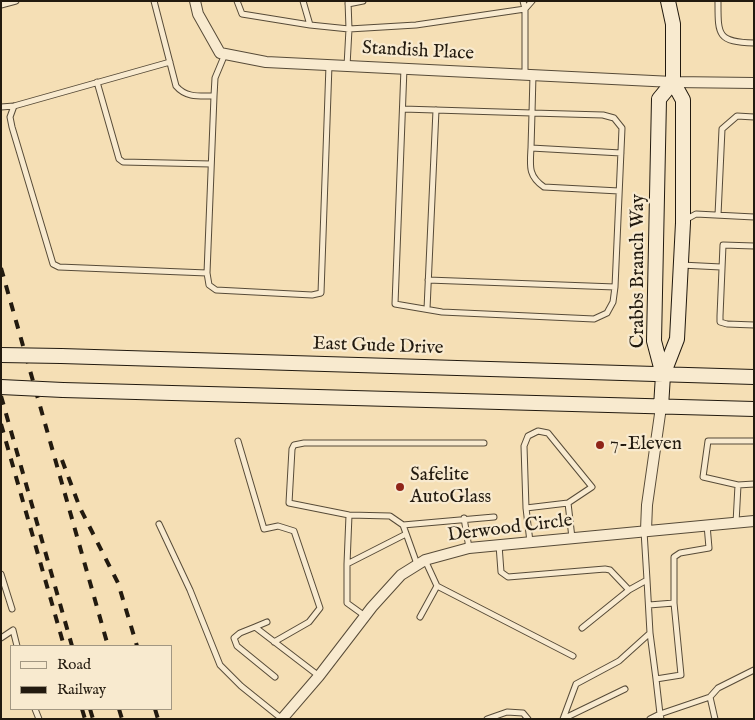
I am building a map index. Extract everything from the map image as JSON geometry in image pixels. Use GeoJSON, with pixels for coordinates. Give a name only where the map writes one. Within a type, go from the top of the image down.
{"type":"FeatureCollection","features":[{"type":"Feature","properties":{"kind":"main road","name":"Crabbs Branch Way"},"geometry":{"type":"LineString","coordinates":[[663,375],[677,339],[683,221],[683,100],[673,82],[672,24],[668,1]]}},
{"type":"Feature","properties":{"kind":"main road","name":"Crabbs Branch Way"},"geometry":{"type":"LineString","coordinates":[[663,375],[654,341],[659,99],[673,82]]}},
{"type":"Feature","properties":{"kind":"main road","name":"East Gude Drive"},"geometry":{"type":"LineString","coordinates":[[1,354],[754,377]]}},
{"type":"Feature","properties":{"kind":"main road"},"geometry":{"type":"LineString","coordinates":[[661,407],[663,375]]}},
{"type":"Feature","properties":{"kind":"main road"},"geometry":{"type":"LineString","coordinates":[[1,388],[754,409]]}},
{"type":"Feature","properties":{"kind":"street"},"geometry":{"type":"LineString","coordinates":[[194,1],[198,14],[220,53],[225,54]]}},
{"type":"Feature","properties":{"kind":"street","name":"Standish Place"},"geometry":{"type":"LineString","coordinates":[[225,54],[266,62],[673,82],[754,83]]}},
{"type":"Feature","properties":{"kind":"street"},"geometry":{"type":"LineString","coordinates":[[645,530],[661,407]]}},
{"type":"Feature","properties":{"kind":"street","name":"Derwood Circle"},"geometry":{"type":"LineString","coordinates":[[282,719],[319,676],[365,616],[401,575],[421,562],[469,548],[754,521]]}},
{"type":"Feature","properties":{"kind":"lane"},"geometry":{"type":"LineString","coordinates":[[1,5],[16,1]]}},
{"type":"Feature","properties":{"kind":"lane"},"geometry":{"type":"LineString","coordinates":[[154,1],[176,86],[182,93],[191,96],[214,96]]}},
{"type":"Feature","properties":{"kind":"lane"},"geometry":{"type":"LineString","coordinates":[[237,1],[242,14],[348,29],[416,25],[525,9],[532,1]]}},
{"type":"Feature","properties":{"kind":"lane"},"geometry":{"type":"LineString","coordinates":[[303,1],[310,25]]}},
{"type":"Feature","properties":{"kind":"lane"},"geometry":{"type":"LineString","coordinates":[[347,66],[348,2],[363,1]]}},
{"type":"Feature","properties":{"kind":"lane"},"geometry":{"type":"LineString","coordinates":[[523,1],[532,113],[530,172],[534,181],[544,187],[619,191]]}},
{"type":"Feature","properties":{"kind":"lane"},"geometry":{"type":"LineString","coordinates":[[718,1],[718,30],[722,37],[731,42],[754,43]]}},
{"type":"Feature","properties":{"kind":"lane"},"geometry":{"type":"LineString","coordinates":[[225,54],[215,78],[207,273],[209,284],[216,290],[312,295],[321,293],[329,65]]}},
{"type":"Feature","properties":{"kind":"lane"},"geometry":{"type":"LineString","coordinates":[[1,107],[14,106],[170,62]]}},
{"type":"Feature","properties":{"kind":"lane"},"geometry":{"type":"LineString","coordinates":[[403,109],[603,115],[614,118],[622,128],[615,287],[612,302],[607,313],[594,318],[442,312],[395,304],[404,68]]}},
{"type":"Feature","properties":{"kind":"lane"},"geometry":{"type":"LineString","coordinates":[[97,82],[119,158],[123,162],[212,164]]}},
{"type":"Feature","properties":{"kind":"lane"},"geometry":{"type":"LineString","coordinates":[[14,106],[10,117],[12,127],[53,264],[59,268],[207,273]]}},
{"type":"Feature","properties":{"kind":"lane"},"geometry":{"type":"LineString","coordinates":[[427,309],[436,110]]}},
{"type":"Feature","properties":{"kind":"lane"},"geometry":{"type":"LineString","coordinates":[[718,215],[722,129],[737,116],[754,117]]}},
{"type":"Feature","properties":{"kind":"lane"},"geometry":{"type":"LineString","coordinates":[[531,148],[621,153]]}},
{"type":"Feature","properties":{"kind":"lane"},"geometry":{"type":"LineString","coordinates":[[683,221],[696,214],[754,217]]}},
{"type":"Feature","properties":{"kind":"lane"},"geometry":{"type":"LineString","coordinates":[[754,246],[723,245],[720,322],[754,325]]}},
{"type":"Feature","properties":{"kind":"lane"},"geometry":{"type":"LineString","coordinates":[[680,265],[721,267]]}},
{"type":"Feature","properties":{"kind":"lane"},"geometry":{"type":"LineString","coordinates":[[428,280],[615,287]]}},
{"type":"Feature","properties":{"kind":"lane"},"geometry":{"type":"LineString","coordinates":[[526,508],[568,503],[592,487],[548,433],[538,431],[528,436],[524,446],[526,508],[530,542]]}},
{"type":"Feature","properties":{"kind":"lane"},"geometry":{"type":"LineString","coordinates":[[754,441],[708,440],[703,477],[738,484],[754,484]]}},
{"type":"Feature","properties":{"kind":"lane"},"geometry":{"type":"LineString","coordinates":[[238,441],[264,529],[278,526],[294,531],[320,608],[309,622],[274,642]]}},
{"type":"Feature","properties":{"kind":"lane"},"geometry":{"type":"LineString","coordinates":[[484,443],[304,443],[294,445],[292,449],[290,504],[349,515],[390,516],[403,525],[421,562],[437,586],[573,656]]}},
{"type":"Feature","properties":{"kind":"lane"},"geometry":{"type":"LineString","coordinates":[[736,522],[738,484]]}},
{"type":"Feature","properties":{"kind":"lane"},"geometry":{"type":"LineString","coordinates":[[568,503],[572,538]]}},
{"type":"Feature","properties":{"kind":"lane"},"geometry":{"type":"LineString","coordinates":[[349,515],[347,603],[365,616]]}},
{"type":"Feature","properties":{"kind":"lane"},"geometry":{"type":"LineString","coordinates":[[403,525],[464,518],[494,517]]}},
{"type":"Feature","properties":{"kind":"lane"},"geometry":{"type":"LineString","coordinates":[[464,518],[469,548]]}},
{"type":"Feature","properties":{"kind":"lane"},"geometry":{"type":"LineString","coordinates":[[159,524],[190,590],[220,665],[241,686],[282,719]]}},
{"type":"Feature","properties":{"kind":"lane"},"geometry":{"type":"LineString","coordinates":[[656,678],[681,674],[672,563],[674,556],[680,553],[709,548],[707,525]]}},
{"type":"Feature","properties":{"kind":"lane"},"geometry":{"type":"LineString","coordinates":[[645,530],[650,633],[661,716]]}},
{"type":"Feature","properties":{"kind":"lane"},"geometry":{"type":"LineString","coordinates":[[347,564],[406,534]]}},
{"type":"Feature","properties":{"kind":"lane"},"geometry":{"type":"LineString","coordinates":[[499,546],[501,572],[508,577],[605,569],[610,570],[629,590]]}},
{"type":"Feature","properties":{"kind":"lane"},"geometry":{"type":"LineString","coordinates":[[1,574],[12,609]]}},
{"type":"Feature","properties":{"kind":"lane"},"geometry":{"type":"LineString","coordinates":[[582,628],[629,590],[647,580]]}},
{"type":"Feature","properties":{"kind":"lane"},"geometry":{"type":"LineString","coordinates":[[420,617],[437,586]]}},
{"type":"Feature","properties":{"kind":"lane"},"geometry":{"type":"LineString","coordinates":[[649,605],[674,603]]}},
{"type":"Feature","properties":{"kind":"lane"},"geometry":{"type":"LineString","coordinates":[[267,622],[240,633],[234,638],[236,646],[275,676]]}},
{"type":"Feature","properties":{"kind":"lane"},"geometry":{"type":"LineString","coordinates":[[255,627],[319,676]]}},
{"type":"Feature","properties":{"kind":"lane"},"geometry":{"type":"LineString","coordinates":[[1,638],[13,630],[17,645]]}},
{"type":"Feature","properties":{"kind":"lane"},"geometry":{"type":"LineString","coordinates":[[625,689],[563,719],[576,684],[620,661],[650,633]]}},
{"type":"Feature","properties":{"kind":"lane"},"geometry":{"type":"LineString","coordinates":[[650,719],[710,697],[718,688],[754,670]]}},
{"type":"Feature","properties":{"kind":"lane"},"geometry":{"type":"LineString","coordinates":[[710,697],[715,719]]}},
{"type":"Feature","properties":{"kind":"lane"},"geometry":{"type":"LineString","coordinates":[[487,719],[507,712],[524,713],[528,719]]}},
{"type":"Feature","properties":{"kind":"railway"},"geometry":{"type":"LineString","coordinates":[[1,268],[108,645]]}},
{"type":"Feature","properties":{"kind":"railway"},"geometry":{"type":"LineString","coordinates":[[1,396],[72,645]]}},
{"type":"Feature","properties":{"kind":"railway"},"geometry":{"type":"LineString","coordinates":[[1,424],[64,645]]}},
{"type":"Feature","properties":{"kind":"railway"},"geometry":{"type":"LineString","coordinates":[[62,460],[80,508],[118,583],[137,645]]}},
{"type":"Feature","properties":{"kind":"railway"},"geometry":{"type":"LineString","coordinates":[[82,710],[85,719]]}},
{"type":"Feature","properties":{"kind":"railway"},"geometry":{"type":"LineString","coordinates":[[90,710],[93,719]]}},
{"type":"Feature","properties":{"kind":"railway"},"geometry":{"type":"LineString","coordinates":[[119,710],[122,719]]}},
{"type":"Feature","properties":{"kind":"railway"},"geometry":{"type":"LineString","coordinates":[[155,710],[158,719]]}},
{"type":"Feature","properties":{"kind":"place","name":"7-Eleven"},"geometry":{"type":"Point","coordinates":[600,445]}},
{"type":"Feature","properties":{"kind":"place","name":"Safelite AutoGlass"},"geometry":{"type":"Point","coordinates":[400,487]}}]}
